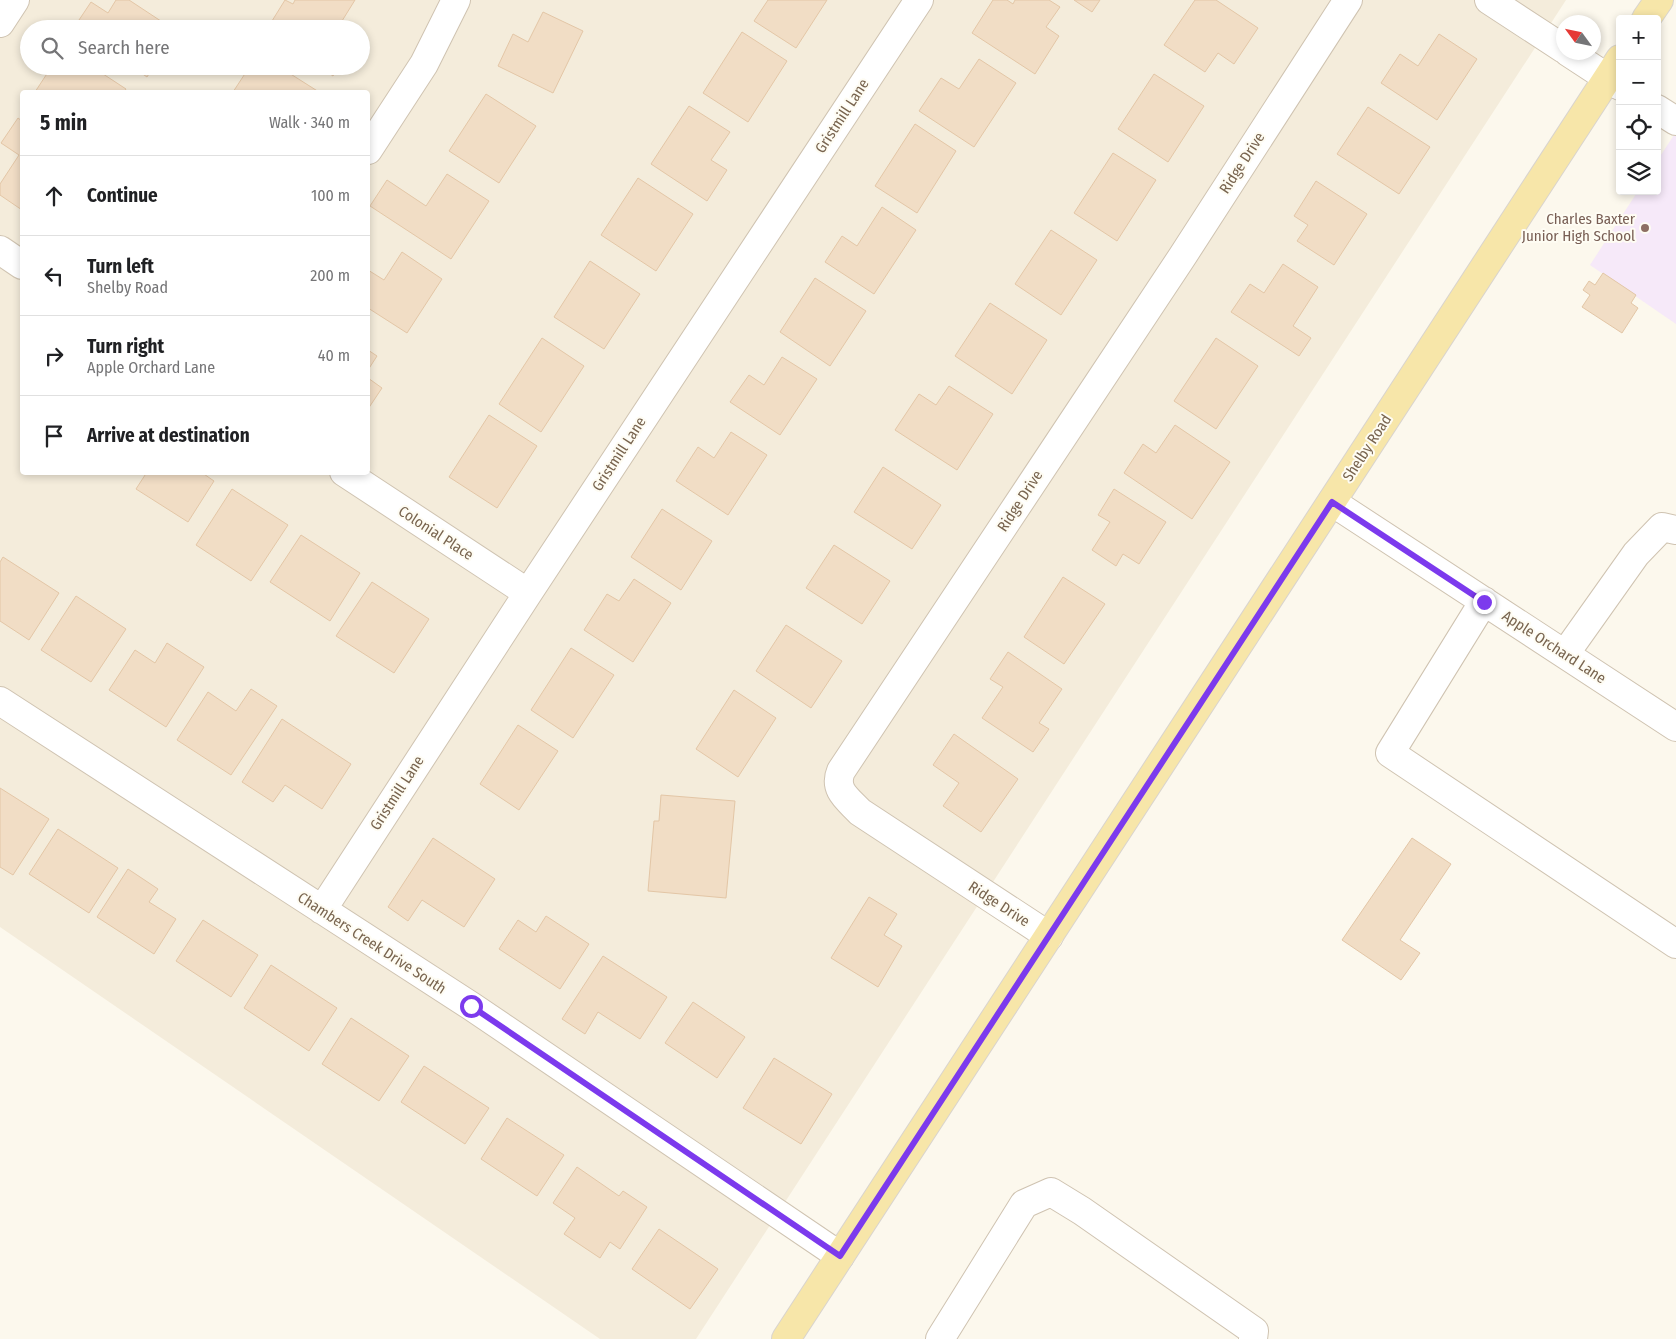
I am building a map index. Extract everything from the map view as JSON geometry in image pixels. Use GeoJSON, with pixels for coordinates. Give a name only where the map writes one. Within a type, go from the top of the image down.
{"type":"FeatureCollection","features":[{"type":"Feature","properties":{"kind":"main road"},"geometry":{"type":"LineString","coordinates":[[1649,15],[1659,0]]}},
{"type":"Feature","properties":{"kind":"main road","name":"Shelby Road"},"geometry":{"type":"LineString","coordinates":[[786,1339],[1332,502],[1616,74]]}},
{"type":"Feature","properties":{"kind":"street"},"geometry":{"type":"LineString","coordinates":[[0,23],[15,0]]}},
{"type":"Feature","properties":{"kind":"street"},"geometry":{"type":"LineString","coordinates":[[370,147],[424,64],[456,0]]}},
{"type":"Feature","properties":{"kind":"street","name":"Gristmill Lane"},"geometry":{"type":"LineString","coordinates":[[322,910],[528,592],[919,0]]}},
{"type":"Feature","properties":{"kind":"street","name":"Ridge Drive"},"geometry":{"type":"LineString","coordinates":[[1049,936],[860,812],[840,791],[838,779],[841,771],[1182,257],[1348,0]]}},
{"type":"Feature","properties":{"kind":"street"},"geometry":{"type":"LineString","coordinates":[[1489,0],[1556,44]]}},
{"type":"Feature","properties":{"kind":"street"},"geometry":{"type":"LineString","coordinates":[[1585,60],[1616,74]]}},
{"type":"Feature","properties":{"kind":"street"},"geometry":{"type":"LineString","coordinates":[[1661,112],[1676,121]]}},
{"type":"Feature","properties":{"kind":"street"},"geometry":{"type":"LineString","coordinates":[[0,250],[20,264]]}},
{"type":"Feature","properties":{"kind":"street","name":"Colonial Place"},"geometry":{"type":"LineString","coordinates":[[349,475],[528,592]]}},
{"type":"Feature","properties":{"kind":"street","name":"Apple Orchard Lane"},"geometry":{"type":"LineString","coordinates":[[1332,502],[1676,727]]}},
{"type":"Feature","properties":{"kind":"street"},"geometry":{"type":"LineString","coordinates":[[1565,654],[1636,554],[1662,527],[1676,530]]}},
{"type":"Feature","properties":{"kind":"street"},"geometry":{"type":"LineString","coordinates":[[1484,602],[1390,754],[1676,944]]}},
{"type":"Feature","properties":{"kind":"street","name":"Chambers Creek Drive South"},"geometry":{"type":"LineString","coordinates":[[0,701],[471,1006],[840,1256]]}},
{"type":"Feature","properties":{"kind":"street"},"geometry":{"type":"LineString","coordinates":[[940,1339],[1024,1204],[1052,1192],[1254,1331],[1253,1339]]}},
{"type":"Feature","properties":{"kind":"shaded area"},"geometry":{"type":"Polygon","coordinates":[[[0,0],[1566,0],[1556,15],[696,1339],[600,1339],[0,927],[0,0]]]}},
{"type":"Feature","properties":{"kind":"shaded area","name":"Charles Baxter Junior High School"},"geometry":{"type":"Polygon","coordinates":[[[1676,132],[1676,324],[1590,265],[1635,195],[1661,195],[1661,155],[1676,132]]]}},
{"type":"Feature","properties":{"kind":"building"},"geometry":{"type":"Polygon","coordinates":[[[116,0],[129,0],[159,20],[79,20],[91,2],[108,13],[116,0]]]}},
{"type":"Feature","properties":{"kind":"building"},"geometry":{"type":"Polygon","coordinates":[[[285,0],[293,4],[295,0],[355,0],[343,20],[273,20],[285,0]]]}},
{"type":"Feature","properties":{"kind":"building"},"geometry":{"type":"Polygon","coordinates":[[[768,0],[827,0],[796,48],[754,21],[768,0]]]}},
{"type":"Feature","properties":{"kind":"building"},"geometry":{"type":"Polygon","coordinates":[[[993,0],[1007,0],[1013,4],[1015,0],[1049,0],[1060,7],[1046,27],[1059,36],[1035,74],[972,33],[993,0]]]}},
{"type":"Feature","properties":{"kind":"building"},"geometry":{"type":"Polygon","coordinates":[[[1074,0],[1100,0],[1092,12],[1074,0]]]}},
{"type":"Feature","properties":{"kind":"building"},"geometry":{"type":"Polygon","coordinates":[[[1195,0],[1216,0],[1258,28],[1234,64],[1218,53],[1205,72],[1164,45],[1195,0]]]}},
{"type":"Feature","properties":{"kind":"building"},"geometry":{"type":"Polygon","coordinates":[[[543,12],[583,31],[553,93],[498,66],[513,34],[528,42],[543,12]]]}},
{"type":"Feature","properties":{"kind":"building"},"geometry":{"type":"Polygon","coordinates":[[[742,32],[787,61],[748,122],[703,93],[742,32]]]}},
{"type":"Feature","properties":{"kind":"building"},"geometry":{"type":"Polygon","coordinates":[[[1439,34],[1477,59],[1437,120],[1381,83],[1400,54],[1418,66],[1439,34]]]}},
{"type":"Feature","properties":{"kind":"building"},"geometry":{"type":"Polygon","coordinates":[[[979,59],[1016,83],[974,147],[919,111],[941,78],[959,89],[979,59]]]}},
{"type":"Feature","properties":{"kind":"building"},"geometry":{"type":"Polygon","coordinates":[[[1154,74],[1204,106],[1168,162],[1118,129],[1154,74]]]}},
{"type":"Feature","properties":{"kind":"building"},"geometry":{"type":"Polygon","coordinates":[[[46,75],[105,75],[126,89],[125,90],[36,90],[46,75]]]}},
{"type":"Feature","properties":{"kind":"building"},"geometry":{"type":"Polygon","coordinates":[[[244,75],[292,75],[316,90],[234,90],[244,75]]]}},
{"type":"Feature","properties":{"kind":"building"},"geometry":{"type":"Polygon","coordinates":[[[486,94],[536,126],[499,183],[449,151],[486,94]]]}},
{"type":"Feature","properties":{"kind":"building"},"geometry":{"type":"Polygon","coordinates":[[[689,106],[730,132],[711,160],[727,170],[707,201],[651,164],[689,106]]]}},
{"type":"Feature","properties":{"kind":"building"},"geometry":{"type":"Polygon","coordinates":[[[1368,107],[1430,147],[1399,194],[1337,154],[1368,107]]]}},
{"type":"Feature","properties":{"kind":"building"},"geometry":{"type":"Polygon","coordinates":[[[18,118],[20,120],[20,209],[0,195],[0,184],[19,155],[1,143],[18,118]]]}},
{"type":"Feature","properties":{"kind":"building"},"geometry":{"type":"Polygon","coordinates":[[[915,124],[956,151],[917,213],[875,186],[915,124]]]}},
{"type":"Feature","properties":{"kind":"building"},"geometry":{"type":"Polygon","coordinates":[[[1113,153],[1156,180],[1117,241],[1074,213],[1113,153]]]}},
{"type":"Feature","properties":{"kind":"building"},"geometry":{"type":"Polygon","coordinates":[[[447,174],[489,201],[451,259],[370,206],[387,180],[426,206],[447,174]]]}},
{"type":"Feature","properties":{"kind":"building"},"geometry":{"type":"Polygon","coordinates":[[[638,178],[693,214],[656,271],[601,235],[638,178]]]}},
{"type":"Feature","properties":{"kind":"building"},"geometry":{"type":"Polygon","coordinates":[[[1316,181],[1367,214],[1334,265],[1297,241],[1308,225],[1294,216],[1316,181]]]}},
{"type":"Feature","properties":{"kind":"building"},"geometry":{"type":"Polygon","coordinates":[[[882,207],[916,230],[874,294],[825,262],[842,236],[857,246],[882,207]]]}},
{"type":"Feature","properties":{"kind":"building"},"geometry":{"type":"Polygon","coordinates":[[[1051,230],[1097,260],[1061,315],[1015,284],[1051,230]]]}},
{"type":"Feature","properties":{"kind":"building"},"geometry":{"type":"Polygon","coordinates":[[[402,252],[442,279],[407,333],[370,309],[370,271],[384,280],[402,252]]]}},
{"type":"Feature","properties":{"kind":"building"},"geometry":{"type":"Polygon","coordinates":[[[590,261],[640,294],[604,349],[554,317],[590,261]]]}},
{"type":"Feature","properties":{"kind":"building"},"geometry":{"type":"Polygon","coordinates":[[[1283,264],[1318,287],[1293,326],[1311,338],[1299,356],[1231,312],[1250,284],[1264,293],[1283,264]]]}},
{"type":"Feature","properties":{"kind":"building"},"geometry":{"type":"Polygon","coordinates":[[[1603,273],[1636,295],[1631,303],[1638,308],[1622,333],[1582,307],[1590,295],[1583,290],[1589,281],[1595,285],[1603,273]]]}},
{"type":"Feature","properties":{"kind":"building"},"geometry":{"type":"Polygon","coordinates":[[[815,278],[866,311],[830,366],[780,332],[815,278]]]}},
{"type":"Feature","properties":{"kind":"building"},"geometry":{"type":"Polygon","coordinates":[[[990,303],[1047,340],[1012,394],[955,356],[990,303]]]}},
{"type":"Feature","properties":{"kind":"building"},"geometry":{"type":"Polygon","coordinates":[[[542,338],[584,366],[541,432],[499,404],[542,338]]]}},
{"type":"Feature","properties":{"kind":"building"},"geometry":{"type":"Polygon","coordinates":[[[1216,338],[1258,366],[1216,429],[1174,401],[1216,338]]]}},
{"type":"Feature","properties":{"kind":"building"},"geometry":{"type":"Polygon","coordinates":[[[370,351],[377,356],[370,367],[370,351]]]}},
{"type":"Feature","properties":{"kind":"building"},"geometry":{"type":"Polygon","coordinates":[[[782,357],[817,379],[780,435],[730,402],[749,375],[764,385],[782,357]]]}},
{"type":"Feature","properties":{"kind":"building"},"geometry":{"type":"Polygon","coordinates":[[[370,379],[382,388],[370,406],[370,379]]]}},
{"type":"Feature","properties":{"kind":"building"},"geometry":{"type":"Polygon","coordinates":[[[949,386],[993,414],[957,470],[895,430],[919,394],[936,405],[949,386]]]}},
{"type":"Feature","properties":{"kind":"building"},"geometry":{"type":"Polygon","coordinates":[[[489,415],[537,446],[497,508],[449,477],[489,415]]]}},
{"type":"Feature","properties":{"kind":"building"},"geometry":{"type":"Polygon","coordinates":[[[1175,425],[1230,462],[1192,519],[1124,473],[1143,444],[1156,453],[1175,425]]]}},
{"type":"Feature","properties":{"kind":"building"},"geometry":{"type":"Polygon","coordinates":[[[731,432],[767,455],[728,515],[676,481],[698,447],[714,458],[731,432]]]}},
{"type":"Feature","properties":{"kind":"building"},"geometry":{"type":"Polygon","coordinates":[[[883,467],[941,505],[912,549],[854,512],[883,467]]]}},
{"type":"Feature","properties":{"kind":"building"},"geometry":{"type":"Polygon","coordinates":[[[145,475],[205,475],[214,481],[188,522],[136,489],[145,475]]]}},
{"type":"Feature","properties":{"kind":"building"},"geometry":{"type":"Polygon","coordinates":[[[232,489],[288,525],[251,581],[196,545],[232,489]]]}},
{"type":"Feature","properties":{"kind":"building"},"geometry":{"type":"Polygon","coordinates":[[[1114,489],[1166,522],[1139,564],[1123,554],[1116,566],[1092,550],[1110,522],[1098,515],[1114,489]]]}},
{"type":"Feature","properties":{"kind":"building"},"geometry":{"type":"Polygon","coordinates":[[[662,509],[712,541],[681,590],[631,557],[662,509]]]}},
{"type":"Feature","properties":{"kind":"building"},"geometry":{"type":"Polygon","coordinates":[[[301,535],[360,573],[330,621],[270,582],[301,535]]]}},
{"type":"Feature","properties":{"kind":"building"},"geometry":{"type":"Polygon","coordinates":[[[834,545],[890,581],[862,624],[806,588],[834,545]]]}},
{"type":"Feature","properties":{"kind":"building"},"geometry":{"type":"Polygon","coordinates":[[[3,557],[59,593],[29,640],[0,621],[0,562],[3,557]]]}},
{"type":"Feature","properties":{"kind":"building"},"geometry":{"type":"Polygon","coordinates":[[[1063,577],[1105,604],[1064,664],[1024,637],[1063,577]]]}},
{"type":"Feature","properties":{"kind":"building"},"geometry":{"type":"Polygon","coordinates":[[[634,579],[671,603],[633,662],[584,630],[607,594],[619,601],[634,579]]]}},
{"type":"Feature","properties":{"kind":"building"},"geometry":{"type":"Polygon","coordinates":[[[372,582],[429,619],[394,673],[336,636],[372,582]]]}},
{"type":"Feature","properties":{"kind":"building"},"geometry":{"type":"Polygon","coordinates":[[[76,596],[126,629],[91,682],[41,650],[76,596]]]}},
{"type":"Feature","properties":{"kind":"building"},"geometry":{"type":"Polygon","coordinates":[[[786,625],[842,661],[811,708],[756,671],[786,625]]]}},
{"type":"Feature","properties":{"kind":"building"},"geometry":{"type":"Polygon","coordinates":[[[167,643],[204,667],[166,727],[109,690],[135,650],[155,663],[167,643]]]}},
{"type":"Feature","properties":{"kind":"building"},"geometry":{"type":"Polygon","coordinates":[[[571,648],[614,675],[573,738],[531,710],[571,648]]]}},
{"type":"Feature","properties":{"kind":"building"},"geometry":{"type":"Polygon","coordinates":[[[1008,652],[1062,689],[1039,723],[1049,729],[1033,752],[982,718],[1003,687],[990,679],[1008,652]]]}},
{"type":"Feature","properties":{"kind":"building"},"geometry":{"type":"Polygon","coordinates":[[[251,689],[277,706],[231,775],[177,740],[208,692],[236,711],[251,689]]]}},
{"type":"Feature","properties":{"kind":"building"},"geometry":{"type":"Polygon","coordinates":[[[734,690],[776,718],[738,777],[696,749],[734,690]]]}},
{"type":"Feature","properties":{"kind":"building"},"geometry":{"type":"Polygon","coordinates":[[[282,719],[351,764],[322,809],[285,785],[273,802],[242,782],[282,719]]]}},
{"type":"Feature","properties":{"kind":"building"},"geometry":{"type":"Polygon","coordinates":[[[518,725],[558,751],[519,810],[480,784],[518,725]]]}},
{"type":"Feature","properties":{"kind":"building"},"geometry":{"type":"Polygon","coordinates":[[[954,734],[1018,779],[981,832],[943,806],[959,783],[933,765],[954,734]]]}},
{"type":"Feature","properties":{"kind":"building"},"geometry":{"type":"Polygon","coordinates":[[[0,788],[49,819],[13,875],[0,867],[0,788]]]}},
{"type":"Feature","properties":{"kind":"building"},"geometry":{"type":"Polygon","coordinates":[[[661,795],[735,801],[726,898],[648,891],[654,821],[659,821],[661,795]]]}},
{"type":"Feature","properties":{"kind":"building"},"geometry":{"type":"Polygon","coordinates":[[[58,829],[118,868],[89,913],[29,874],[58,829]]]}},
{"type":"Feature","properties":{"kind":"building"},"geometry":{"type":"Polygon","coordinates":[[[433,838],[495,879],[464,927],[422,900],[408,921],[388,907],[433,838]]]}},
{"type":"Feature","properties":{"kind":"building"},"geometry":{"type":"Polygon","coordinates":[[[1412,838],[1451,864],[1400,940],[1420,953],[1401,980],[1342,940],[1412,838]]]}},
{"type":"Feature","properties":{"kind":"building"},"geometry":{"type":"Polygon","coordinates":[[[128,869],[158,889],[149,902],[176,919],[154,954],[97,917],[128,869]]]}},
{"type":"Feature","properties":{"kind":"building"},"geometry":{"type":"Polygon","coordinates":[[[869,897],[897,914],[884,935],[902,946],[878,987],[831,958],[869,897]]]}},
{"type":"Feature","properties":{"kind":"building"},"geometry":{"type":"Polygon","coordinates":[[[546,916],[589,944],[560,989],[499,949],[518,920],[536,932],[546,916]]]}},
{"type":"Feature","properties":{"kind":"building"},"geometry":{"type":"Polygon","coordinates":[[[203,920],[258,955],[231,997],[176,961],[203,920]]]}},
{"type":"Feature","properties":{"kind":"building"},"geometry":{"type":"Polygon","coordinates":[[[603,956],[667,997],[640,1039],[598,1012],[585,1034],[562,1019],[603,956]]]}},
{"type":"Feature","properties":{"kind":"building"},"geometry":{"type":"Polygon","coordinates":[[[271,965],[337,1008],[309,1051],[244,1008],[271,965]]]}},
{"type":"Feature","properties":{"kind":"building"},"geometry":{"type":"Polygon","coordinates":[[[693,1002],[745,1037],[717,1078],[665,1043],[693,1002]]]}},
{"type":"Feature","properties":{"kind":"building"},"geometry":{"type":"Polygon","coordinates":[[[351,1018],[409,1056],[379,1101],[322,1064],[351,1018]]]}},
{"type":"Feature","properties":{"kind":"building"},"geometry":{"type":"Polygon","coordinates":[[[774,1058],[832,1094],[801,1144],[743,1108],[774,1058]]]}},
{"type":"Feature","properties":{"kind":"building"},"geometry":{"type":"Polygon","coordinates":[[[424,1066],[489,1108],[465,1144],[401,1102],[424,1066]]]}},
{"type":"Feature","properties":{"kind":"building"},"geometry":{"type":"Polygon","coordinates":[[[507,1118],[564,1155],[537,1196],[481,1159],[507,1118]]]}},
{"type":"Feature","properties":{"kind":"building"},"geometry":{"type":"Polygon","coordinates":[[[577,1167],[619,1196],[623,1191],[647,1207],[620,1249],[610,1242],[600,1258],[564,1234],[575,1218],[553,1203],[577,1167]]]}},
{"type":"Feature","properties":{"kind":"building"},"geometry":{"type":"Polygon","coordinates":[[[659,1229],[718,1269],[690,1309],[632,1269],[659,1229]]]}},
{"type":"Feature","properties":{"kind":"place","name":"Charles Baxter Junior High School"},"geometry":{"type":"Point","coordinates":[1645,228]}},
{"type":"Feature","properties":{"kind":"route"},"geometry":{"type":"LineString","coordinates":[[471,1006],[840,1256],[1332,502],[1484,602]]}}]}
